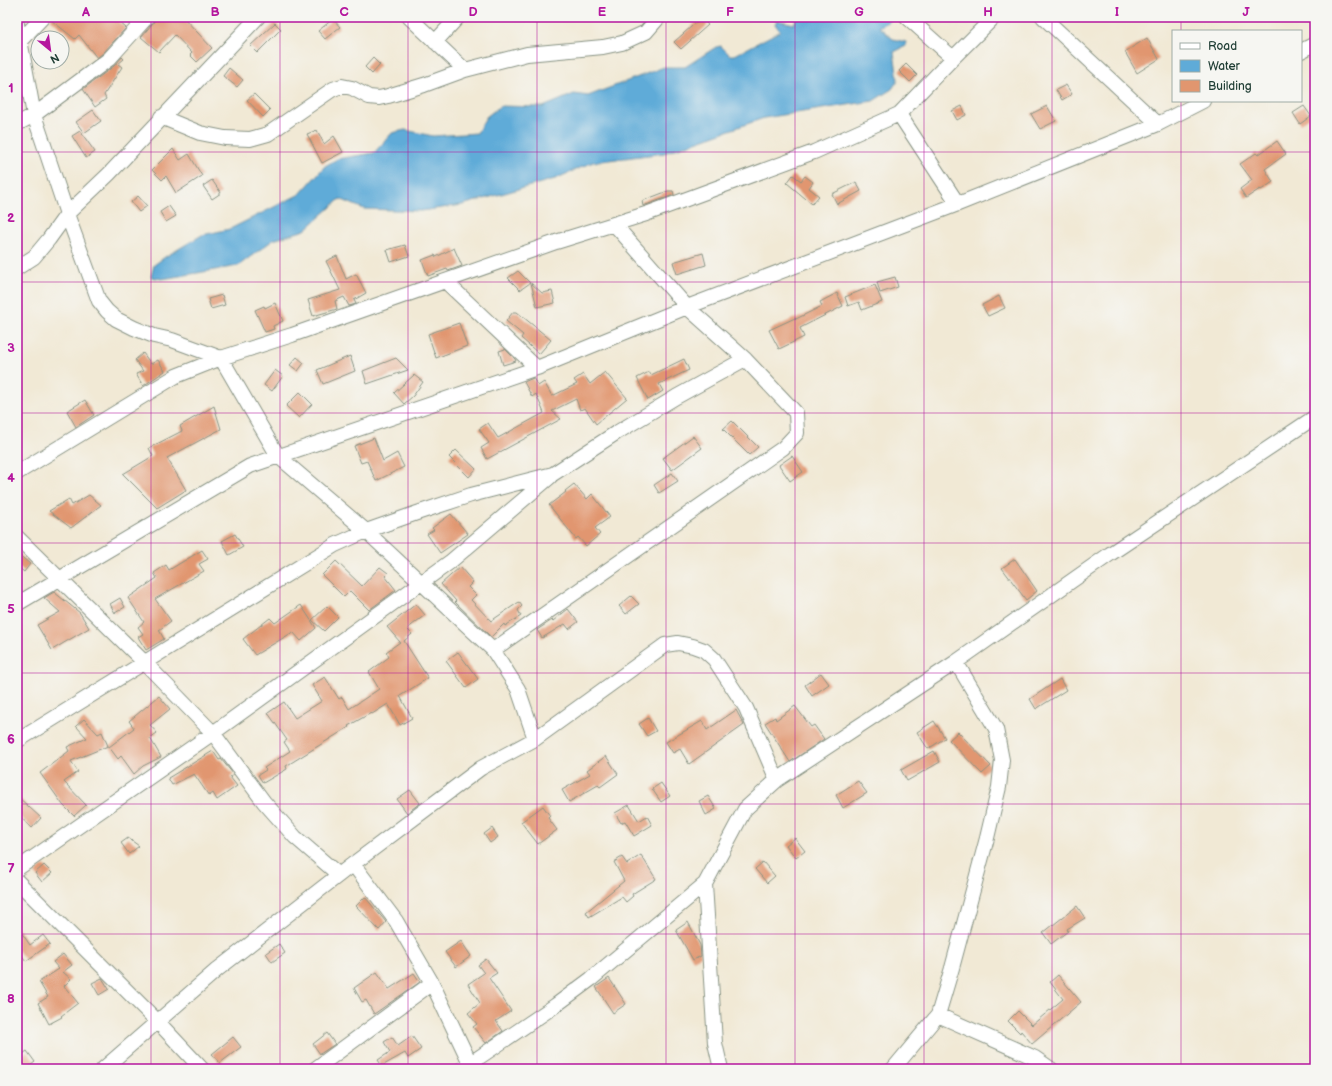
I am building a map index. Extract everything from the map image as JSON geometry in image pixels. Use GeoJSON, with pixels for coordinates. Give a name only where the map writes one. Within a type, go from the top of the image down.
{"type":"FeatureCollection","features":[{"type":"Feature","properties":{"kind":"street"},"geometry":{"type":"LineString","coordinates":[[20,41],[42,17]]}},
{"type":"Feature","properties":{"kind":"street"},"geometry":{"type":"LineString","coordinates":[[17,124],[34,115],[108,59],[147,17]]}},
{"type":"Feature","properties":{"kind":"street"},"geometry":{"type":"LineString","coordinates":[[17,268],[34,257],[67,214],[109,174],[258,17]]}},
{"type":"Feature","properties":{"kind":"street"},"geometry":{"type":"LineString","coordinates":[[409,17],[465,70]]}},
{"type":"Feature","properties":{"kind":"street"},"geometry":{"type":"LineString","coordinates":[[435,42],[458,17]]}},
{"type":"Feature","properties":{"kind":"street"},"geometry":{"type":"LineString","coordinates":[[162,117],[200,133],[225,138],[250,139],[268,134],[333,88],[342,86],[352,88],[369,97],[379,98],[424,85],[465,70],[527,54],[603,47],[622,43],[646,32],[659,17]]}},
{"type":"Feature","properties":{"kind":"street"},"geometry":{"type":"LineString","coordinates":[[907,17],[953,58]]}},
{"type":"Feature","properties":{"kind":"street"},"geometry":{"type":"LineString","coordinates":[[17,473],[176,376],[221,358],[292,335],[556,242],[646,214],[814,152],[899,114],[994,17]]}},
{"type":"Feature","properties":{"kind":"street"},"geometry":{"type":"LineString","coordinates":[[1043,17],[1158,124]]}},
{"type":"Feature","properties":{"kind":"street"},"geometry":{"type":"LineString","coordinates":[[17,24],[34,115],[67,214],[100,302],[116,319],[134,328],[221,358],[278,456],[366,531],[420,584],[493,650],[518,689],[535,739]]}},
{"type":"Feature","properties":{"kind":"street"},"geometry":{"type":"LineString","coordinates":[[1302,50],[1315,44]]}},
{"type":"Feature","properties":{"kind":"street"},"geometry":{"type":"LineString","coordinates":[[17,604],[250,466],[537,368],[687,308],[958,204],[1158,124],[1201,102]]}},
{"type":"Feature","properties":{"kind":"street"},"geometry":{"type":"LineString","coordinates":[[899,114],[958,204]]}},
{"type":"Feature","properties":{"kind":"street"},"geometry":{"type":"LineString","coordinates":[[493,650],[783,448],[797,433],[796,413],[745,359],[687,308],[614,224]]}},
{"type":"Feature","properties":{"kind":"street"},"geometry":{"type":"LineString","coordinates":[[445,281],[537,368]]}},
{"type":"Feature","properties":{"kind":"street"},"geometry":{"type":"LineString","coordinates":[[17,869],[213,733],[450,562],[553,474],[676,397],[745,359]]}},
{"type":"Feature","properties":{"kind":"street"},"geometry":{"type":"LineString","coordinates":[[353,864],[396,921],[432,983],[469,1067],[591,979],[705,884],[746,809],[777,780],[956,662],[1110,554],[1315,417]]}},
{"type":"Feature","properties":{"kind":"street"},"geometry":{"type":"LineString","coordinates":[[17,741],[335,545],[366,531],[471,495],[553,474]]}},
{"type":"Feature","properties":{"kind":"street"},"geometry":{"type":"LineString","coordinates":[[17,537],[145,663],[213,733],[264,802],[295,836],[339,875]]}},
{"type":"Feature","properties":{"kind":"street"},"geometry":{"type":"LineString","coordinates":[[103,1069],[218,969],[353,864],[481,768],[535,739],[665,645],[678,643],[704,650],[714,659],[746,708],[777,780]]}},
{"type":"Feature","properties":{"kind":"street"},"geometry":{"type":"LineString","coordinates":[[893,1069],[938,1015],[987,838],[999,787],[1002,760],[996,729],[956,662]]}},
{"type":"Feature","properties":{"kind":"street"},"geometry":{"type":"LineString","coordinates":[[17,882],[158,1022],[202,1069]]}},
{"type":"Feature","properties":{"kind":"street"},"geometry":{"type":"LineString","coordinates":[[705,884],[715,1043],[721,1069]]}},
{"type":"Feature","properties":{"kind":"street"},"geometry":{"type":"LineString","coordinates":[[315,1069],[432,983]]}},
{"type":"Feature","properties":{"kind":"street"},"geometry":{"type":"LineString","coordinates":[[938,1015],[1035,1058],[1051,1069]]}},
{"type":"Feature","properties":{"kind":"water"},"geometry":{"type":"Polygon","coordinates":[[[797,17],[889,17],[890,21],[879,27],[893,39],[906,42],[906,46],[894,52],[898,80],[892,89],[873,101],[764,118],[664,153],[593,162],[555,179],[462,205],[421,211],[364,209],[340,199],[305,230],[273,240],[238,266],[162,279],[151,277],[154,265],[165,257],[202,235],[230,229],[300,194],[325,166],[337,159],[374,153],[392,133],[405,130],[433,136],[477,133],[486,117],[500,106],[543,107],[574,94],[588,96],[664,67],[685,67],[716,47],[721,46],[730,55],[735,55],[780,31],[775,24],[777,20],[794,24],[797,17]]]}},
{"type":"Feature","properties":{"kind":"building"},"geometry":{"type":"Polygon","coordinates":[[[51,17],[124,17],[119,22],[126,28],[97,58],[79,35],[75,39],[70,35],[70,30],[64,30],[51,20],[51,17]]]}},
{"type":"Feature","properties":{"kind":"building"},"geometry":{"type":"Polygon","coordinates":[[[155,17],[183,17],[212,48],[197,62],[190,55],[192,53],[175,35],[159,52],[141,37],[153,23],[155,17]]]}},
{"type":"Feature","properties":{"kind":"building"},"geometry":{"type":"Polygon","coordinates":[[[701,18],[708,25],[681,49],[674,42],[701,18]]]}},
{"type":"Feature","properties":{"kind":"building"},"geometry":{"type":"Polygon","coordinates":[[[333,19],[340,27],[325,39],[318,31],[333,19]]]}},
{"type":"Feature","properties":{"kind":"building"},"geometry":{"type":"Polygon","coordinates":[[[275,23],[281,29],[257,53],[250,46],[275,23]]]}},
{"type":"Feature","properties":{"kind":"building"},"geometry":{"type":"Polygon","coordinates":[[[1147,38],[1159,59],[1137,73],[1125,52],[1147,38]]]}},
{"type":"Feature","properties":{"kind":"building"},"geometry":{"type":"Polygon","coordinates":[[[122,57],[124,59],[118,64],[122,67],[104,95],[106,99],[95,107],[83,89],[114,66],[122,57]]]}},
{"type":"Feature","properties":{"kind":"building"},"geometry":{"type":"Polygon","coordinates":[[[373,58],[380,65],[372,74],[365,67],[373,58]]]}},
{"type":"Feature","properties":{"kind":"building"},"geometry":{"type":"Polygon","coordinates":[[[906,64],[917,75],[910,82],[899,71],[906,64]]]}},
{"type":"Feature","properties":{"kind":"building"},"geometry":{"type":"Polygon","coordinates":[[[229,68],[243,80],[237,87],[223,76],[229,68]]]}},
{"type":"Feature","properties":{"kind":"building"},"geometry":{"type":"Polygon","coordinates":[[[1066,85],[1072,94],[1062,100],[1056,90],[1066,85]]]}},
{"type":"Feature","properties":{"kind":"building"},"geometry":{"type":"Polygon","coordinates":[[[254,94],[270,110],[263,117],[247,100],[254,94]]]}},
{"type":"Feature","properties":{"kind":"building"},"geometry":{"type":"Polygon","coordinates":[[[962,106],[966,115],[957,120],[952,111],[962,106]]]}},
{"type":"Feature","properties":{"kind":"building"},"geometry":{"type":"Polygon","coordinates":[[[1047,106],[1056,121],[1040,129],[1031,114],[1047,106]]]}},
{"type":"Feature","properties":{"kind":"building"},"geometry":{"type":"Polygon","coordinates":[[[1304,106],[1311,116],[1300,124],[1293,113],[1304,106]]]}},
{"type":"Feature","properties":{"kind":"building"},"geometry":{"type":"Polygon","coordinates":[[[93,110],[101,121],[84,133],[76,122],[93,110]]]}},
{"type":"Feature","properties":{"kind":"building"},"geometry":{"type":"Polygon","coordinates":[[[317,130],[324,144],[334,136],[343,152],[322,163],[307,134],[317,130]]]}},
{"type":"Feature","properties":{"kind":"building"},"geometry":{"type":"Polygon","coordinates":[[[80,131],[95,152],[86,158],[72,136],[80,131]]]}},
{"type":"Feature","properties":{"kind":"building"},"geometry":{"type":"Polygon","coordinates":[[[1277,141],[1286,154],[1265,169],[1273,182],[1246,198],[1240,189],[1252,180],[1240,164],[1256,153],[1258,155],[1277,141]]]}},
{"type":"Feature","properties":{"kind":"building"},"geometry":{"type":"Polygon","coordinates":[[[173,149],[180,160],[189,154],[202,176],[176,193],[166,176],[162,180],[152,170],[173,149]]]}},
{"type":"Feature","properties":{"kind":"building"},"geometry":{"type":"Polygon","coordinates":[[[793,175],[801,181],[805,176],[813,182],[809,188],[819,196],[812,204],[787,183],[793,175]]]}},
{"type":"Feature","properties":{"kind":"building"},"geometry":{"type":"Polygon","coordinates":[[[212,180],[221,193],[212,199],[203,186],[212,180]]]}},
{"type":"Feature","properties":{"kind":"building"},"geometry":{"type":"Polygon","coordinates":[[[856,182],[861,191],[837,204],[832,194],[856,182]]]}},
{"type":"Feature","properties":{"kind":"building"},"geometry":{"type":"Polygon","coordinates":[[[668,191],[673,191],[674,195],[643,206],[642,201],[668,191]]]}},
{"type":"Feature","properties":{"kind":"building"},"geometry":{"type":"Polygon","coordinates":[[[138,196],[147,206],[139,212],[131,202],[138,196]]]}},
{"type":"Feature","properties":{"kind":"building"},"geometry":{"type":"Polygon","coordinates":[[[169,206],[176,216],[166,222],[160,212],[169,206]]]}},
{"type":"Feature","properties":{"kind":"building"},"geometry":{"type":"Polygon","coordinates":[[[405,245],[409,256],[391,262],[387,250],[405,245]]]}},
{"type":"Feature","properties":{"kind":"building"},"geometry":{"type":"Polygon","coordinates":[[[454,248],[462,266],[448,271],[447,269],[428,276],[422,260],[435,255],[436,257],[454,248]]]}},
{"type":"Feature","properties":{"kind":"building"},"geometry":{"type":"Polygon","coordinates":[[[703,253],[706,265],[677,274],[673,262],[703,253]]]}},
{"type":"Feature","properties":{"kind":"building"},"geometry":{"type":"Polygon","coordinates":[[[337,256],[346,279],[356,274],[366,293],[354,300],[356,304],[349,306],[344,297],[335,301],[337,309],[313,316],[308,300],[340,290],[326,261],[337,256]]]}},
{"type":"Feature","properties":{"kind":"building"},"geometry":{"type":"Polygon","coordinates":[[[518,271],[530,283],[520,290],[508,278],[518,271]]]}},
{"type":"Feature","properties":{"kind":"building"},"geometry":{"type":"Polygon","coordinates":[[[895,277],[898,287],[880,293],[877,282],[895,277]]]}},
{"type":"Feature","properties":{"kind":"building"},"geometry":{"type":"Polygon","coordinates":[[[531,283],[542,293],[552,291],[555,303],[537,307],[531,283]]]}},
{"type":"Feature","properties":{"kind":"building"},"geometry":{"type":"Polygon","coordinates":[[[875,285],[882,302],[862,310],[859,302],[848,306],[845,297],[875,285]]]}},
{"type":"Feature","properties":{"kind":"building"},"geometry":{"type":"Polygon","coordinates":[[[837,293],[843,306],[800,328],[804,337],[779,349],[769,330],[822,306],[820,302],[837,293]]]}},
{"type":"Feature","properties":{"kind":"building"},"geometry":{"type":"Polygon","coordinates":[[[222,295],[225,305],[211,309],[208,299],[222,295]]]}},
{"type":"Feature","properties":{"kind":"building"},"geometry":{"type":"Polygon","coordinates":[[[999,296],[1005,308],[988,316],[982,305],[999,296]]]}},
{"type":"Feature","properties":{"kind":"building"},"geometry":{"type":"Polygon","coordinates":[[[275,303],[283,321],[273,326],[274,329],[265,332],[255,310],[264,306],[265,308],[275,303]]]}},
{"type":"Feature","properties":{"kind":"building"},"geometry":{"type":"Polygon","coordinates":[[[513,312],[517,312],[551,340],[539,354],[521,338],[523,335],[506,321],[513,312]]]}},
{"type":"Feature","properties":{"kind":"building"},"geometry":{"type":"Polygon","coordinates":[[[459,323],[467,346],[436,358],[428,334],[459,323]]]}},
{"type":"Feature","properties":{"kind":"building"},"geometry":{"type":"Polygon","coordinates":[[[505,349],[516,361],[503,365],[499,351],[505,349]]]}},
{"type":"Feature","properties":{"kind":"building"},"geometry":{"type":"Polygon","coordinates":[[[143,353],[151,364],[158,360],[165,371],[143,386],[136,374],[143,371],[135,360],[143,353]]]}},
{"type":"Feature","properties":{"kind":"building"},"geometry":{"type":"Polygon","coordinates":[[[350,356],[355,371],[323,384],[317,370],[350,356]]]}},
{"type":"Feature","properties":{"kind":"building"},"geometry":{"type":"Polygon","coordinates":[[[297,357],[304,363],[298,371],[290,365],[297,357]]]}},
{"type":"Feature","properties":{"kind":"building"},"geometry":{"type":"Polygon","coordinates":[[[396,358],[408,370],[367,384],[363,371],[396,358]]]}},
{"type":"Feature","properties":{"kind":"building"},"geometry":{"type":"Polygon","coordinates":[[[684,359],[689,370],[659,384],[663,391],[648,400],[637,378],[649,372],[651,375],[684,359]]]}},
{"type":"Feature","properties":{"kind":"building"},"geometry":{"type":"Polygon","coordinates":[[[275,370],[283,376],[272,391],[264,385],[275,370]]]}},
{"type":"Feature","properties":{"kind":"building"},"geometry":{"type":"Polygon","coordinates":[[[605,372],[627,398],[596,424],[585,408],[580,410],[576,399],[552,411],[561,419],[487,459],[481,448],[489,443],[479,429],[488,423],[498,438],[544,413],[536,394],[532,397],[524,382],[533,378],[538,386],[544,382],[552,396],[577,384],[574,380],[583,374],[590,384],[605,372]]]}},
{"type":"Feature","properties":{"kind":"building"},"geometry":{"type":"Polygon","coordinates":[[[414,375],[423,382],[413,396],[404,404],[394,393],[414,375]]]}},
{"type":"Feature","properties":{"kind":"building"},"geometry":{"type":"Polygon","coordinates":[[[300,392],[312,404],[299,418],[286,406],[300,392]]]}},
{"type":"Feature","properties":{"kind":"building"},"geometry":{"type":"Polygon","coordinates":[[[85,400],[94,415],[76,427],[67,411],[85,400]]]}},
{"type":"Feature","properties":{"kind":"building"},"geometry":{"type":"Polygon","coordinates":[[[214,406],[221,429],[167,458],[186,490],[157,508],[123,474],[153,456],[149,448],[182,431],[180,426],[214,406]]]}},
{"type":"Feature","properties":{"kind":"building"},"geometry":{"type":"Polygon","coordinates":[[[732,421],[758,447],[749,455],[723,429],[732,421]]]}},
{"type":"Feature","properties":{"kind":"building"},"geometry":{"type":"Polygon","coordinates":[[[693,436],[702,448],[672,470],[663,458],[693,436]]]}},
{"type":"Feature","properties":{"kind":"building"},"geometry":{"type":"Polygon","coordinates":[[[374,438],[383,461],[397,453],[404,467],[376,481],[367,461],[361,463],[354,446],[374,438]]]}},
{"type":"Feature","properties":{"kind":"building"},"geometry":{"type":"Polygon","coordinates":[[[456,450],[476,469],[469,477],[449,457],[456,450]]]}},
{"type":"Feature","properties":{"kind":"building"},"geometry":{"type":"Polygon","coordinates":[[[792,456],[803,472],[790,481],[779,465],[792,456]]]}},
{"type":"Feature","properties":{"kind":"building"},"geometry":{"type":"Polygon","coordinates":[[[672,473],[678,481],[659,493],[654,485],[672,473]]]}},
{"type":"Feature","properties":{"kind":"building"},"geometry":{"type":"Polygon","coordinates":[[[574,484],[587,499],[592,494],[610,517],[595,528],[600,534],[586,546],[578,537],[576,539],[549,505],[574,484]]]}},
{"type":"Feature","properties":{"kind":"building"},"geometry":{"type":"Polygon","coordinates":[[[89,495],[101,505],[71,528],[49,511],[69,499],[72,505],[89,495]]]}},
{"type":"Feature","properties":{"kind":"building"},"geometry":{"type":"Polygon","coordinates":[[[451,514],[468,534],[440,553],[427,534],[434,530],[432,528],[451,514]]]}},
{"type":"Feature","properties":{"kind":"building"},"geometry":{"type":"Polygon","coordinates":[[[235,534],[243,547],[229,555],[222,541],[235,534]]]}},
{"type":"Feature","properties":{"kind":"building"},"geometry":{"type":"Polygon","coordinates":[[[202,550],[208,559],[199,564],[204,571],[155,599],[171,621],[159,630],[164,639],[146,650],[138,637],[143,634],[138,627],[144,622],[128,598],[157,578],[154,573],[166,565],[169,570],[202,550]]]}},
{"type":"Feature","properties":{"kind":"building"},"geometry":{"type":"Polygon","coordinates":[[[17,553],[30,564],[24,572],[17,566],[17,553]]]}},
{"type":"Feature","properties":{"kind":"building"},"geometry":{"type":"Polygon","coordinates":[[[1015,559],[1037,591],[1026,600],[1002,568],[1015,559]]]}},
{"type":"Feature","properties":{"kind":"building"},"geometry":{"type":"Polygon","coordinates":[[[336,561],[362,586],[380,567],[388,573],[385,576],[396,590],[369,610],[350,591],[344,597],[322,575],[336,561]]]}},
{"type":"Feature","properties":{"kind":"building"},"geometry":{"type":"Polygon","coordinates":[[[460,567],[473,582],[468,587],[476,595],[471,600],[491,621],[519,602],[522,606],[518,610],[521,616],[505,626],[504,624],[491,637],[455,602],[456,601],[441,584],[460,567]]]}},
{"type":"Feature","properties":{"kind":"building"},"geometry":{"type":"Polygon","coordinates":[[[54,592],[80,613],[89,628],[52,650],[37,625],[60,612],[44,598],[54,592]]]}},
{"type":"Feature","properties":{"kind":"building"},"geometry":{"type":"Polygon","coordinates":[[[631,596],[639,604],[626,614],[619,606],[631,596]]]}},
{"type":"Feature","properties":{"kind":"building"},"geometry":{"type":"Polygon","coordinates":[[[120,598],[125,607],[115,613],[110,604],[120,598]]]}},
{"type":"Feature","properties":{"kind":"building"},"geometry":{"type":"Polygon","coordinates":[[[416,604],[425,615],[407,629],[412,634],[404,641],[428,678],[400,696],[412,718],[400,725],[388,704],[348,726],[349,727],[286,766],[287,769],[263,783],[258,775],[266,770],[264,768],[290,751],[284,742],[287,740],[268,713],[284,702],[295,718],[322,701],[312,685],[325,677],[339,699],[342,697],[349,709],[379,689],[369,672],[389,657],[386,652],[400,642],[387,627],[416,604]]]}},
{"type":"Feature","properties":{"kind":"building"},"geometry":{"type":"Polygon","coordinates":[[[301,605],[316,628],[301,641],[293,632],[255,655],[243,639],[270,618],[275,623],[301,605]]]}},
{"type":"Feature","properties":{"kind":"building"},"geometry":{"type":"Polygon","coordinates":[[[327,606],[338,617],[324,631],[312,620],[327,606]]]}},
{"type":"Feature","properties":{"kind":"building"},"geometry":{"type":"Polygon","coordinates":[[[568,609],[578,622],[569,629],[565,624],[542,638],[537,630],[552,620],[553,621],[568,609]]]}},
{"type":"Feature","properties":{"kind":"building"},"geometry":{"type":"Polygon","coordinates":[[[458,652],[478,679],[466,688],[446,661],[458,652]]]}},
{"type":"Feature","properties":{"kind":"building"},"geometry":{"type":"Polygon","coordinates":[[[821,673],[829,684],[812,696],[805,685],[821,673]]]}},
{"type":"Feature","properties":{"kind":"building"},"geometry":{"type":"Polygon","coordinates":[[[1060,679],[1066,690],[1036,709],[1030,699],[1060,679]]]}},
{"type":"Feature","properties":{"kind":"building"},"geometry":{"type":"Polygon","coordinates":[[[159,696],[170,709],[150,725],[157,733],[150,738],[161,757],[143,766],[134,774],[121,756],[118,759],[109,747],[134,728],[129,721],[159,696]]]}},
{"type":"Feature","properties":{"kind":"building"},"geometry":{"type":"Polygon","coordinates":[[[795,706],[811,727],[814,725],[824,739],[790,762],[765,723],[775,717],[776,720],[795,706]]]}},
{"type":"Feature","properties":{"kind":"building"},"geometry":{"type":"Polygon","coordinates":[[[736,710],[744,725],[689,764],[680,749],[673,753],[666,742],[702,721],[707,730],[736,710]]]}},
{"type":"Feature","properties":{"kind":"building"},"geometry":{"type":"Polygon","coordinates":[[[648,718],[656,731],[647,736],[639,724],[648,718]]]}},
{"type":"Feature","properties":{"kind":"building"},"geometry":{"type":"Polygon","coordinates":[[[84,719],[98,734],[102,732],[108,746],[71,761],[78,772],[64,782],[86,805],[74,816],[63,805],[40,773],[69,751],[67,747],[87,738],[76,726],[84,719]]]}},
{"type":"Feature","properties":{"kind":"building"},"geometry":{"type":"Polygon","coordinates":[[[934,721],[945,738],[928,749],[917,732],[934,721]]]}},
{"type":"Feature","properties":{"kind":"building"},"geometry":{"type":"Polygon","coordinates":[[[958,732],[991,766],[982,774],[949,740],[958,732]]]}},
{"type":"Feature","properties":{"kind":"building"},"geometry":{"type":"Polygon","coordinates":[[[213,751],[219,760],[221,759],[234,775],[230,777],[237,786],[217,800],[213,793],[209,796],[194,774],[172,785],[168,778],[213,751]]]}},
{"type":"Feature","properties":{"kind":"building"},"geometry":{"type":"Polygon","coordinates":[[[934,751],[940,762],[907,781],[901,770],[934,751]]]}},
{"type":"Feature","properties":{"kind":"building"},"geometry":{"type":"Polygon","coordinates":[[[606,756],[618,774],[600,787],[598,785],[569,802],[562,790],[590,774],[587,770],[606,756]]]}},
{"type":"Feature","properties":{"kind":"building"},"geometry":{"type":"Polygon","coordinates":[[[858,781],[867,793],[843,808],[836,795],[858,781]]]}},
{"type":"Feature","properties":{"kind":"building"},"geometry":{"type":"Polygon","coordinates":[[[661,783],[670,796],[661,802],[652,789],[661,783]]]}},
{"type":"Feature","properties":{"kind":"building"},"geometry":{"type":"Polygon","coordinates":[[[410,790],[420,803],[407,813],[397,799],[410,790]]]}},
{"type":"Feature","properties":{"kind":"building"},"geometry":{"type":"Polygon","coordinates":[[[17,796],[41,818],[32,828],[17,814],[17,796]]]}},
{"type":"Feature","properties":{"kind":"building"},"geometry":{"type":"Polygon","coordinates":[[[708,796],[716,809],[706,815],[699,801],[708,796]]]}},
{"type":"Feature","properties":{"kind":"building"},"geometry":{"type":"Polygon","coordinates":[[[629,805],[639,821],[647,816],[652,825],[634,836],[625,821],[621,823],[615,813],[629,805]]]}},
{"type":"Feature","properties":{"kind":"building"},"geometry":{"type":"Polygon","coordinates":[[[543,806],[550,816],[548,818],[557,830],[538,844],[521,822],[543,806]]]}},
{"type":"Feature","properties":{"kind":"building"},"geometry":{"type":"Polygon","coordinates":[[[492,828],[498,837],[490,843],[484,834],[492,828]]]}},
{"type":"Feature","properties":{"kind":"building"},"geometry":{"type":"Polygon","coordinates":[[[128,838],[139,846],[129,854],[121,843],[128,838]]]}},
{"type":"Feature","properties":{"kind":"building"},"geometry":{"type":"Polygon","coordinates":[[[795,838],[805,851],[796,858],[786,845],[795,838]]]}},
{"type":"Feature","properties":{"kind":"building"},"geometry":{"type":"Polygon","coordinates":[[[641,855],[656,879],[632,894],[633,896],[626,902],[622,897],[589,917],[586,912],[624,881],[614,862],[622,857],[627,864],[641,855]]]}},
{"type":"Feature","properties":{"kind":"building"},"geometry":{"type":"Polygon","coordinates":[[[763,862],[775,876],[767,883],[755,869],[763,862]]]}},
{"type":"Feature","properties":{"kind":"building"},"geometry":{"type":"Polygon","coordinates":[[[44,865],[52,873],[42,882],[35,873],[44,865]]]}},
{"type":"Feature","properties":{"kind":"building"},"geometry":{"type":"Polygon","coordinates":[[[365,897],[386,922],[379,930],[356,906],[365,897]]]}},
{"type":"Feature","properties":{"kind":"building"},"geometry":{"type":"Polygon","coordinates":[[[1077,906],[1085,918],[1067,929],[1068,931],[1051,944],[1043,933],[1077,906]]]}},
{"type":"Feature","properties":{"kind":"building"},"geometry":{"type":"Polygon","coordinates":[[[688,922],[700,945],[701,956],[693,960],[676,930],[688,922]]]}},
{"type":"Feature","properties":{"kind":"building"},"geometry":{"type":"Polygon","coordinates":[[[17,926],[30,945],[43,935],[50,944],[26,961],[17,949],[17,926]]]}},
{"type":"Feature","properties":{"kind":"building"},"geometry":{"type":"Polygon","coordinates":[[[461,941],[471,956],[456,967],[445,952],[461,941]]]}},
{"type":"Feature","properties":{"kind":"building"},"geometry":{"type":"Polygon","coordinates":[[[279,944],[285,953],[272,962],[266,953],[279,944]]]}},
{"type":"Feature","properties":{"kind":"building"},"geometry":{"type":"Polygon","coordinates":[[[63,954],[72,965],[63,972],[71,979],[64,986],[78,1003],[61,1016],[62,1017],[49,1024],[38,1003],[48,997],[39,982],[59,969],[53,962],[63,954]]]}},
{"type":"Feature","properties":{"kind":"building"},"geometry":{"type":"Polygon","coordinates":[[[486,959],[497,973],[489,978],[511,1011],[496,1021],[503,1031],[486,1043],[473,1027],[477,1024],[468,1013],[480,1003],[468,984],[484,973],[478,965],[486,959]]]}},
{"type":"Feature","properties":{"kind":"building"},"geometry":{"type":"Polygon","coordinates":[[[377,972],[389,989],[414,973],[420,982],[374,1014],[366,1000],[362,1002],[354,988],[377,972]]]}},
{"type":"Feature","properties":{"kind":"building"},"geometry":{"type":"Polygon","coordinates":[[[1058,975],[1081,1002],[1032,1044],[1021,1031],[1020,1033],[1008,1021],[1018,1011],[1032,1025],[1063,999],[1050,982],[1058,975]]]}},
{"type":"Feature","properties":{"kind":"building"},"geometry":{"type":"Polygon","coordinates":[[[102,978],[109,989],[99,995],[92,983],[102,978]]]}},
{"type":"Feature","properties":{"kind":"building"},"geometry":{"type":"Polygon","coordinates":[[[609,978],[626,1004],[613,1013],[596,987],[609,978]]]}},
{"type":"Feature","properties":{"kind":"building"},"geometry":{"type":"Polygon","coordinates":[[[327,1033],[335,1044],[320,1054],[313,1044],[327,1033]]]}},
{"type":"Feature","properties":{"kind":"building"},"geometry":{"type":"Polygon","coordinates":[[[412,1036],[421,1049],[408,1058],[405,1053],[382,1066],[378,1060],[390,1052],[384,1042],[392,1037],[398,1046],[412,1036]]]}},
{"type":"Feature","properties":{"kind":"building"},"geometry":{"type":"Polygon","coordinates":[[[233,1037],[241,1047],[220,1063],[212,1054],[233,1037]]]}},
{"type":"Feature","properties":{"kind":"building"},"geometry":{"type":"Polygon","coordinates":[[[27,1051],[35,1062],[26,1069],[17,1069],[17,1058],[27,1051]]]}}]}
